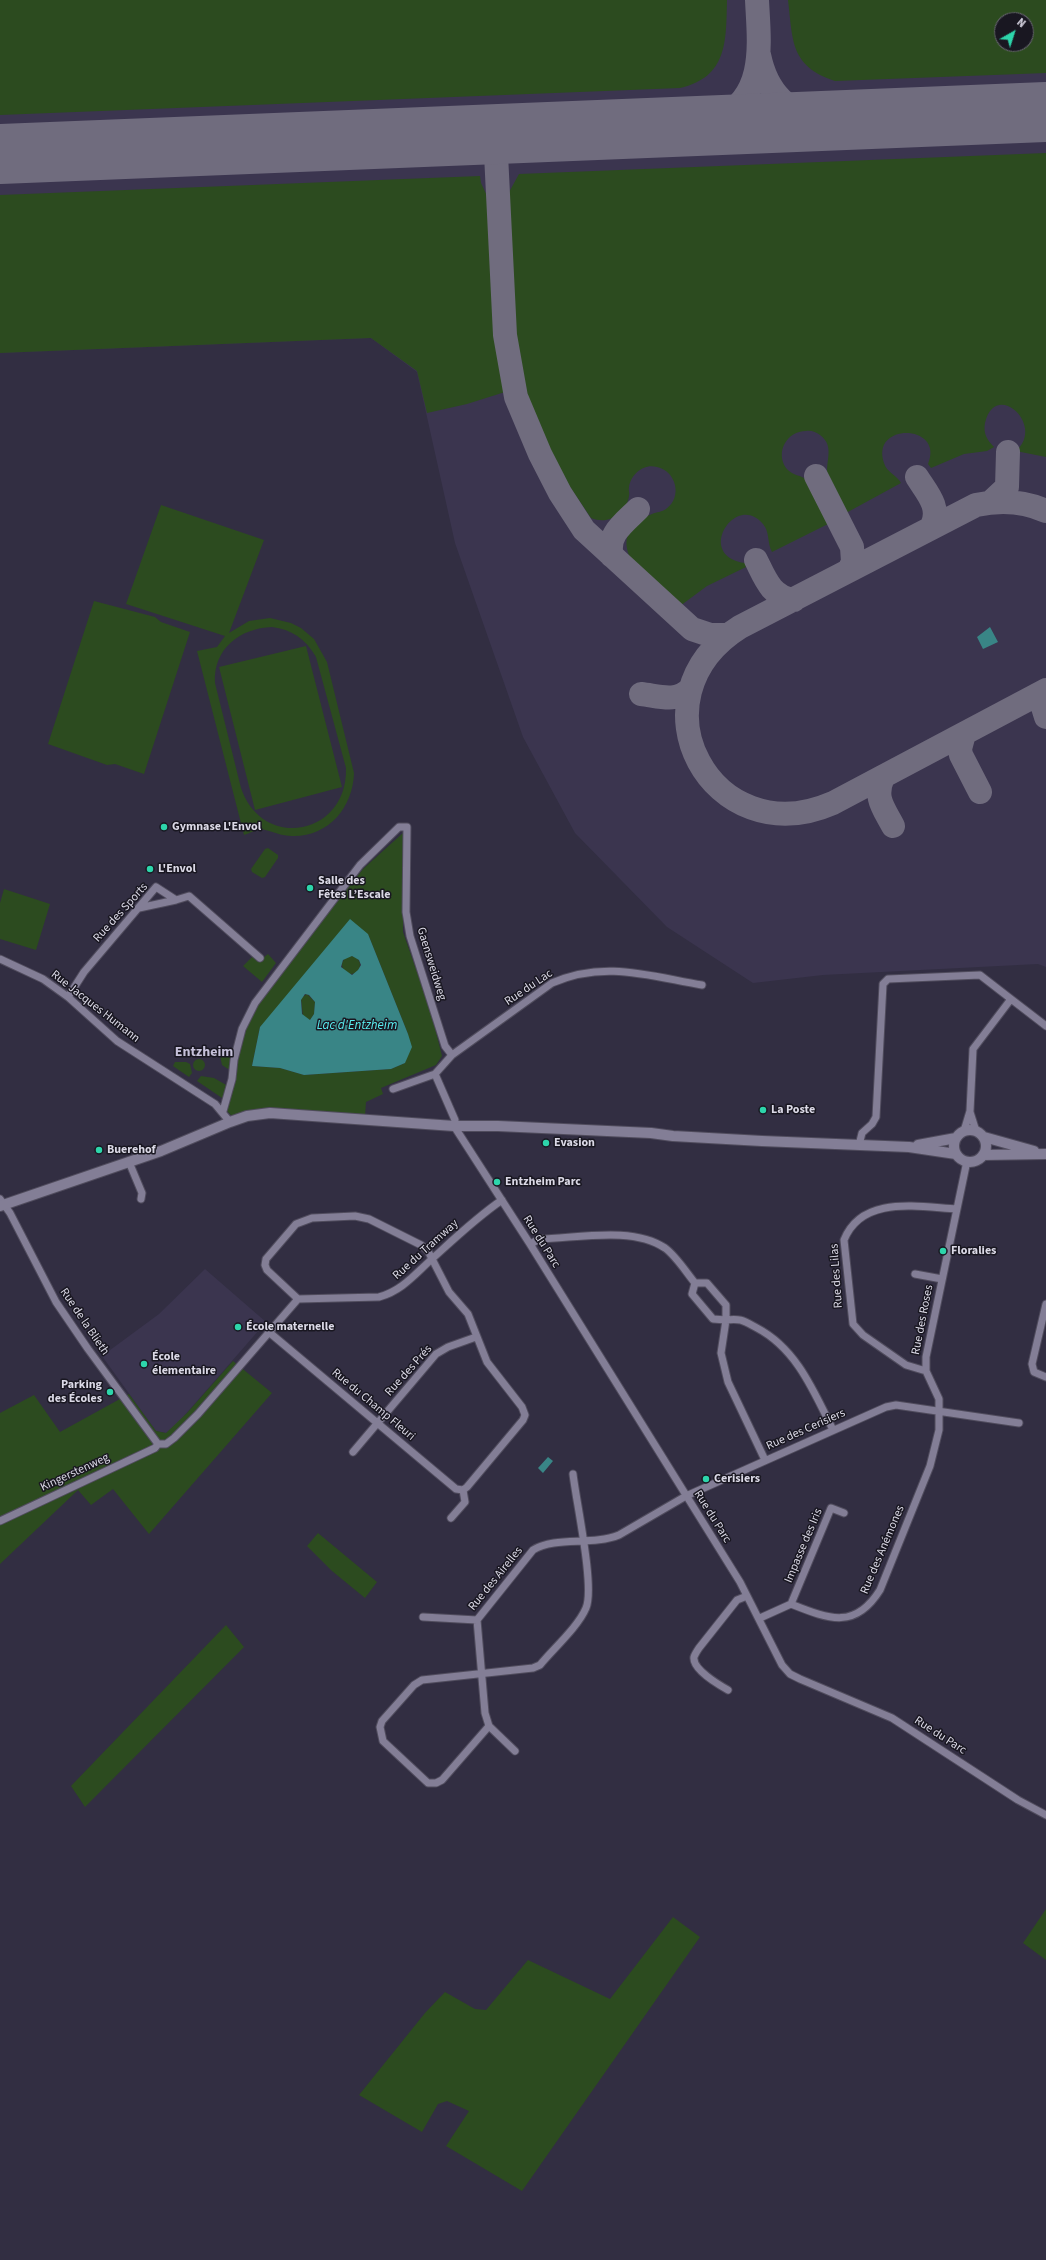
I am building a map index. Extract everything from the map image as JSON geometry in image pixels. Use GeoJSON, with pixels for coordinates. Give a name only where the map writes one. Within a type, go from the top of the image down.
{"type":"FeatureCollection","features":[{"type":"Feature","properties":{"kind":"main road"},"geometry":{"type":"LineString","coordinates":[[1,1203],[129,1162],[230,1122],[258,1114],[302,1115],[454,1126],[644,1133],[673,1136],[909,1147],[956,1154],[967,1161],[975,1161],[983,1155],[986,1146],[980,1134]]}},
{"type":"Feature","properties":{"kind":"main road"},"geometry":{"type":"LineString","coordinates":[[909,1147],[956,1138],[964,1130],[1045,1154]]}},
{"type":"Feature","properties":{"kind":"main road"},"geometry":{"type":"LineString","coordinates":[[956,1138],[954,1149],[956,1154]]}},
{"type":"Feature","properties":{"kind":"main road"},"geometry":{"type":"LineString","coordinates":[[983,1155],[1045,1154]]}},
{"type":"Feature","properties":{"kind":"street","name":"Gaensweidweg"},"geometry":{"type":"LineString","coordinates":[[223,1111],[232,1079],[234,1060],[242,1029],[255,1003],[360,865],[400,827],[407,827],[406,912],[410,936],[445,1046],[452,1055]]}},
{"type":"Feature","properties":{"kind":"street","name":"Rue des Sports"},"geometry":{"type":"LineString","coordinates":[[68,998],[84,972],[156,887],[176,900]]}},
{"type":"Feature","properties":{"kind":"street"},"geometry":{"type":"LineString","coordinates":[[139,908],[189,896],[260,958]]}},
{"type":"Feature","properties":{"kind":"street","name":"Rue Jacques Humann"},"geometry":{"type":"LineString","coordinates":[[0,959],[35,975],[68,998],[117,1041],[223,1111],[230,1122]]}},
{"type":"Feature","properties":{"kind":"street","name":"Rue du Lac"},"geometry":{"type":"LineString","coordinates":[[393,1089],[435,1074],[452,1055],[552,983],[570,975],[602,970],[630,972],[702,985]]}},
{"type":"Feature","properties":{"kind":"street"},"geometry":{"type":"LineString","coordinates":[[859,1145],[862,1133],[872,1124],[876,1117],[883,984],[888,979],[980,975],[1046,1026]]}},
{"type":"Feature","properties":{"kind":"street"},"geometry":{"type":"LineString","coordinates":[[964,1130],[970,1111],[972,1049],[1011,999]]}},
{"type":"Feature","properties":{"kind":"street"},"geometry":{"type":"LineString","coordinates":[[435,1074],[455,1120],[454,1126]]}},
{"type":"Feature","properties":{"kind":"street"},"geometry":{"type":"LineString","coordinates":[[970,1111],[980,1134]]}},
{"type":"Feature","properties":{"kind":"street","name":"Rue du Parc"},"geometry":{"type":"LineString","coordinates":[[454,1126],[530,1244],[747,1596],[760,1618],[782,1665],[790,1674],[892,1718],[1018,1800],[1046,1815]]}},
{"type":"Feature","properties":{"kind":"street","name":"Rue des Roses"},"geometry":{"type":"LineString","coordinates":[[940,1411],[939,1399],[926,1371],[926,1357],[967,1161]]}},
{"type":"Feature","properties":{"kind":"street"},"geometry":{"type":"LineString","coordinates":[[129,1162],[142,1193],[141,1199]]}},
{"type":"Feature","properties":{"kind":"street","name":"Rue du Tramway"},"geometry":{"type":"LineString","coordinates":[[298,1299],[379,1297],[390,1294],[402,1288],[432,1259],[502,1200]]}},
{"type":"Feature","properties":{"kind":"street","name":"Rue de la Blieth"},"geometry":{"type":"LineString","coordinates":[[1,1203],[56,1302],[88,1349],[158,1444]]}},
{"type":"Feature","properties":{"kind":"street","name":"Rue des Lilas"},"geometry":{"type":"LineString","coordinates":[[926,1371],[906,1365],[863,1335],[853,1324],[844,1240],[855,1221],[864,1215],[886,1207],[899,1206],[957,1209]]}},
{"type":"Feature","properties":{"kind":"street"},"geometry":{"type":"LineString","coordinates":[[158,1444],[166,1444],[189,1424],[270,1333],[298,1299],[267,1270],[265,1265],[266,1259],[296,1224],[303,1220],[312,1218],[355,1216],[369,1219],[421,1245],[428,1251],[449,1292],[468,1314],[476,1337],[488,1362],[525,1414],[463,1490],[465,1502],[451,1518]]}},
{"type":"Feature","properties":{"kind":"street"},"geometry":{"type":"LineString","coordinates":[[530,1244],[540,1240],[630,1235],[651,1241],[666,1249],[695,1283],[707,1283],[726,1305],[726,1320],[721,1354],[728,1382],[765,1460]]}},
{"type":"Feature","properties":{"kind":"street","name":"Rue des Roses"},"geometry":{"type":"LineString","coordinates":[[915,1274],[942,1279]]}},
{"type":"Feature","properties":{"kind":"street"},"geometry":{"type":"LineString","coordinates":[[695,1283],[692,1294],[712,1319],[726,1320],[739,1318],[762,1330],[782,1346],[795,1360],[808,1380],[833,1430]]}},
{"type":"Feature","properties":{"kind":"street"},"geometry":{"type":"LineString","coordinates":[[1046,1304],[1032,1364],[1034,1372],[1046,1378]]}},
{"type":"Feature","properties":{"kind":"street","name":"Rue du Champ Fleuri"},"geometry":{"type":"LineString","coordinates":[[270,1333],[456,1489],[463,1490]]}},
{"type":"Feature","properties":{"kind":"street","name":"Rue des Prés"},"geometry":{"type":"LineString","coordinates":[[354,1452],[436,1354],[448,1346],[476,1337]]}},
{"type":"Feature","properties":{"kind":"street","name":"Rue des Cerisiers"},"geometry":{"type":"LineString","coordinates":[[686,1496],[886,1407],[896,1405],[1019,1423]]}},
{"type":"Feature","properties":{"kind":"street","name":"Rue des Anémones"},"geometry":{"type":"LineString","coordinates":[[791,1604],[825,1617],[845,1618],[862,1611],[872,1603],[880,1590],[930,1466],[939,1430],[940,1411]]}},
{"type":"Feature","properties":{"kind":"street","name":"Kingerstenweg"},"geometry":{"type":"LineString","coordinates":[[0,1521],[155,1448],[158,1444]]}},
{"type":"Feature","properties":{"kind":"street"},"geometry":{"type":"LineString","coordinates":[[515,1751],[489,1726],[442,1780],[436,1783],[424,1781],[383,1741],[381,1732],[382,1721],[414,1684],[427,1679],[482,1672],[533,1668],[540,1665],[580,1617],[586,1607],[588,1595],[584,1542],[576,1502],[573,1474]]}},
{"type":"Feature","properties":{"kind":"street","name":"Rue des Airelles"},"geometry":{"type":"LineString","coordinates":[[489,1726],[485,1713],[476,1620],[533,1550],[543,1544],[609,1539],[620,1535],[686,1496]]}},
{"type":"Feature","properties":{"kind":"street","name":"Impasse des Iris"},"geometry":{"type":"LineString","coordinates":[[791,1604],[831,1508],[844,1513]]}},
{"type":"Feature","properties":{"kind":"street"},"geometry":{"type":"LineString","coordinates":[[728,1690],[701,1670],[695,1664],[694,1657],[699,1648],[738,1600],[747,1596]]}},
{"type":"Feature","properties":{"kind":"street"},"geometry":{"type":"LineString","coordinates":[[760,1618],[791,1604]]}},
{"type":"Feature","properties":{"kind":"street"},"geometry":{"type":"LineString","coordinates":[[423,1617],[476,1620]]}},
{"type":"Feature","properties":{"kind":"shaded area"},"geometry":{"type":"Polygon","coordinates":[[[0,0],[1046,0],[1046,967],[1038,964],[823,975],[753,983],[667,927],[575,833],[523,737],[455,543],[417,372],[371,338],[0,353],[0,0]]]}},
{"type":"Feature","properties":{"kind":"shaded area"},"geometry":{"type":"Polygon","coordinates":[[[0,0],[727,0],[724,43],[716,66],[696,83],[680,88],[0,115],[0,0]]]}},
{"type":"Feature","properties":{"kind":"shaded area"},"geometry":{"type":"Polygon","coordinates":[[[788,0],[1046,0],[1046,73],[835,81],[820,75],[809,68],[802,60],[796,50],[791,28],[788,0]]]}},
{"type":"Feature","properties":{"kind":"shaded area"},"geometry":{"type":"Polygon","coordinates":[[[1046,153],[1046,457],[1016,451],[1024,441],[1025,429],[1022,419],[1016,411],[1007,406],[998,405],[990,411],[985,423],[986,436],[994,447],[987,451],[964,454],[931,468],[928,464],[930,451],[926,441],[918,435],[907,433],[896,435],[887,440],[883,450],[884,463],[887,469],[901,483],[846,513],[829,482],[827,466],[829,450],[825,440],[817,433],[808,431],[799,432],[788,438],[782,449],[783,462],[788,471],[805,478],[811,484],[830,523],[772,552],[769,545],[767,530],[763,524],[752,516],[742,515],[732,520],[725,528],[721,539],[722,549],[730,558],[745,563],[746,567],[707,586],[680,606],[635,566],[627,550],[626,542],[631,529],[636,523],[643,518],[664,510],[671,504],[676,491],[675,485],[673,479],[664,469],[652,466],[643,468],[635,474],[630,482],[627,503],[615,517],[604,520],[591,518],[556,466],[526,395],[513,328],[509,248],[508,194],[519,174],[1046,153]]]}},
{"type":"Feature","properties":{"kind":"shaded area"},"geometry":{"type":"Polygon","coordinates":[[[480,176],[481,183],[489,200],[494,325],[505,392],[467,404],[427,413],[417,371],[371,338],[0,353],[0,195],[480,176]]]}},
{"type":"Feature","properties":{"kind":"shaded area"},"geometry":{"type":"Polygon","coordinates":[[[161,505],[264,540],[229,633],[249,621],[270,618],[291,623],[301,628],[314,639],[327,662],[354,773],[353,786],[349,798],[336,818],[317,832],[305,835],[288,836],[260,830],[244,835],[197,651],[217,647],[225,636],[126,604],[161,505]],[[260,628],[239,636],[224,651],[219,660],[215,683],[241,788],[252,808],[267,821],[284,827],[302,827],[319,821],[334,808],[343,791],[346,768],[316,657],[303,640],[292,633],[279,628],[260,628]]]}},
{"type":"Feature","properties":{"kind":"shaded area"},"geometry":{"type":"Polygon","coordinates":[[[94,601],[155,617],[161,622],[190,632],[144,774],[115,764],[107,765],[48,744],[94,601]]]}},
{"type":"Feature","properties":{"kind":"shaded area"},"geometry":{"type":"Polygon","coordinates":[[[306,646],[342,787],[255,810],[219,667],[306,646]]]}},
{"type":"Feature","properties":{"kind":"shaded area"},"geometry":{"type":"Polygon","coordinates":[[[404,832],[403,932],[431,1012],[442,1056],[436,1065],[381,1088],[383,1094],[366,1102],[365,1116],[268,1108],[232,1116],[222,1106],[224,1096],[222,1098],[197,1081],[201,1076],[214,1078],[228,1086],[230,1068],[228,1069],[222,1065],[220,1056],[232,1057],[250,1016],[300,948],[363,869],[404,832]],[[368,934],[260,1027],[252,1066],[280,1068],[304,1075],[391,1069],[405,1063],[408,1034],[368,934]]]}},
{"type":"Feature","properties":{"kind":"shaded area"},"geometry":{"type":"Polygon","coordinates":[[[268,848],[278,855],[278,858],[265,877],[262,878],[252,872],[251,869],[265,849],[268,848]]]}},
{"type":"Feature","properties":{"kind":"shaded area"},"geometry":{"type":"Polygon","coordinates":[[[4,889],[50,904],[36,950],[0,939],[0,903],[4,889]]]}},
{"type":"Feature","properties":{"kind":"shaded area"},"geometry":{"type":"Polygon","coordinates":[[[268,954],[276,963],[262,982],[243,966],[253,956],[259,961],[268,954]]]}},
{"type":"Feature","properties":{"kind":"shaded area"},"geometry":{"type":"Polygon","coordinates":[[[347,956],[355,956],[360,961],[358,972],[355,974],[347,974],[342,969],[342,961],[347,956]]]}},
{"type":"Feature","properties":{"kind":"shaded area"},"geometry":{"type":"Polygon","coordinates":[[[307,994],[315,1002],[314,1014],[310,1020],[303,1017],[301,998],[307,994]]]}},
{"type":"Feature","properties":{"kind":"shaded area"},"geometry":{"type":"Polygon","coordinates":[[[201,1059],[204,1060],[204,1070],[197,1071],[194,1070],[193,1063],[194,1060],[201,1059]]]}},
{"type":"Feature","properties":{"kind":"shaded area"},"geometry":{"type":"Polygon","coordinates":[[[175,1062],[186,1062],[190,1064],[192,1073],[189,1077],[173,1066],[175,1062]]]}},
{"type":"Feature","properties":{"kind":"shaded area"},"geometry":{"type":"Polygon","coordinates":[[[205,1269],[266,1322],[177,1424],[166,1433],[156,1431],[102,1356],[159,1314],[205,1269]]]}},
{"type":"Feature","properties":{"kind":"shaded area"},"geometry":{"type":"Polygon","coordinates":[[[233,1361],[272,1393],[149,1534],[113,1489],[91,1505],[78,1490],[0,1564],[0,1413],[34,1395],[60,1432],[129,1394],[156,1431],[166,1433],[187,1413],[233,1361]]]}},
{"type":"Feature","properties":{"kind":"shaded area"},"geometry":{"type":"Polygon","coordinates":[[[318,1533],[377,1582],[365,1598],[332,1571],[307,1546],[318,1533]]]}},
{"type":"Feature","properties":{"kind":"shaded area"},"geometry":{"type":"Polygon","coordinates":[[[226,1625],[244,1647],[85,1807],[71,1786],[226,1625]]]}},
{"type":"Feature","properties":{"kind":"shaded area"},"geometry":{"type":"Polygon","coordinates":[[[1046,1909],[1046,1960],[1023,1943],[1046,1909]]]}},
{"type":"Feature","properties":{"kind":"shaded area"},"geometry":{"type":"Polygon","coordinates":[[[673,1917],[700,1937],[522,2191],[446,2146],[469,2111],[447,2101],[438,2104],[422,2132],[359,2095],[425,2013],[445,1992],[475,2009],[486,2010],[528,1960],[610,1999],[673,1917]]]}},
{"type":"Feature","properties":{"kind":"water"},"geometry":{"type":"Polygon","coordinates":[[[990,627],[998,642],[983,649],[977,637],[990,627]]]}},
{"type":"Feature","properties":{"kind":"water","name":"Lac d'Entzheim"},"geometry":{"type":"Polygon","coordinates":[[[350,919],[368,934],[412,1047],[405,1063],[391,1069],[304,1075],[280,1068],[252,1066],[260,1027],[350,919]],[[352,956],[343,960],[341,967],[352,975],[361,965],[359,960],[352,956]],[[305,994],[301,1000],[302,1014],[310,1020],[314,1014],[315,1002],[309,995],[305,994]]]}},
{"type":"Feature","properties":{"kind":"water"},"geometry":{"type":"Polygon","coordinates":[[[548,1457],[553,1461],[543,1473],[538,1468],[548,1457]]]}},
{"type":"Feature","properties":{"kind":"taxiway"},"geometry":{"type":"LineString","coordinates":[[697,126],[720,118],[735,108],[746,96],[753,82],[759,50],[757,0]]}},
{"type":"Feature","properties":{"kind":"taxiway"},"geometry":{"type":"LineString","coordinates":[[759,55],[768,81],[781,100],[801,113],[826,121]]}},
{"type":"Feature","properties":{"kind":"taxiway"},"geometry":{"type":"LineString","coordinates":[[495,134],[505,335],[516,397],[540,454],[560,493],[584,530],[692,629],[710,635],[726,635]]}},
{"type":"Feature","properties":{"kind":"taxiway"},"geometry":{"type":"LineString","coordinates":[[992,501],[1007,487],[1008,452]]}},
{"type":"Feature","properties":{"kind":"taxiway"},"geometry":{"type":"LineString","coordinates":[[816,476],[852,547],[853,562],[849,570]]}},
{"type":"Feature","properties":{"kind":"taxiway"},"geometry":{"type":"LineString","coordinates":[[917,477],[932,500],[934,506],[935,513],[932,526]]}},
{"type":"Feature","properties":{"kind":"taxiway"},"geometry":{"type":"LineString","coordinates":[[1046,511],[1029,505],[1011,502],[994,502],[976,505],[740,627],[707,657],[690,692],[688,728],[699,762],[721,789],[752,808],[790,814],[833,803],[1046,690]]}},
{"type":"Feature","properties":{"kind":"taxiway"},"geometry":{"type":"LineString","coordinates":[[612,556],[611,549],[614,536],[622,524],[638,509]]}},
{"type":"Feature","properties":{"kind":"taxiway"},"geometry":{"type":"LineString","coordinates":[[756,560],[766,580],[774,591],[786,598],[794,600]]}},
{"type":"Feature","properties":{"kind":"taxiway"},"geometry":{"type":"LineString","coordinates":[[641,694],[667,698],[679,696],[690,689]]}},
{"type":"Feature","properties":{"kind":"taxiway"},"geometry":{"type":"LineString","coordinates":[[1045,691],[1042,704],[1046,717]]}},
{"type":"Feature","properties":{"kind":"taxiway"},"geometry":{"type":"LineString","coordinates":[[964,734],[960,749],[961,755],[980,792]]}},
{"type":"Feature","properties":{"kind":"taxiway"},"geometry":{"type":"LineString","coordinates":[[883,777],[879,791],[881,802],[893,826]]}},
{"type":"Feature","properties":{"kind":"runway"},"geometry":{"type":"LineString","coordinates":[[0,154],[1046,112]]}},
{"type":"Feature","properties":{"kind":"place","name":"Gymnase L'Envol"},"geometry":{"type":"Point","coordinates":[164,827]}},
{"type":"Feature","properties":{"kind":"place","name":"L'Envol"},"geometry":{"type":"Point","coordinates":[150,869]}},
{"type":"Feature","properties":{"kind":"place","name":"Salle des Fêtes L’Escale"},"geometry":{"type":"Point","coordinates":[310,888]}},
{"type":"Feature","properties":{"kind":"place","name":"La Poste"},"geometry":{"type":"Point","coordinates":[763,1110]}},
{"type":"Feature","properties":{"kind":"place","name":"Evasion"},"geometry":{"type":"Point","coordinates":[546,1143]}},
{"type":"Feature","properties":{"kind":"place","name":"Buerehof"},"geometry":{"type":"Point","coordinates":[99,1150]}},
{"type":"Feature","properties":{"kind":"place","name":"Entzheim Parc"},"geometry":{"type":"Point","coordinates":[497,1182]}},
{"type":"Feature","properties":{"kind":"place","name":"Floralies"},"geometry":{"type":"Point","coordinates":[943,1251]}},
{"type":"Feature","properties":{"kind":"place","name":"École maternelle"},"geometry":{"type":"Point","coordinates":[238,1327]}},
{"type":"Feature","properties":{"kind":"place","name":"École élementaire"},"geometry":{"type":"Point","coordinates":[144,1364]}},
{"type":"Feature","properties":{"kind":"place","name":"Parking des Écoles"},"geometry":{"type":"Point","coordinates":[110,1392]}},
{"type":"Feature","properties":{"kind":"place","name":"Cerisiers"},"geometry":{"type":"Point","coordinates":[706,1479]}},
{"type":"Feature","properties":{"kind":"district","name":"Entzheim"},"geometry":{"type":"Point","coordinates":[204,1053]}}]}
